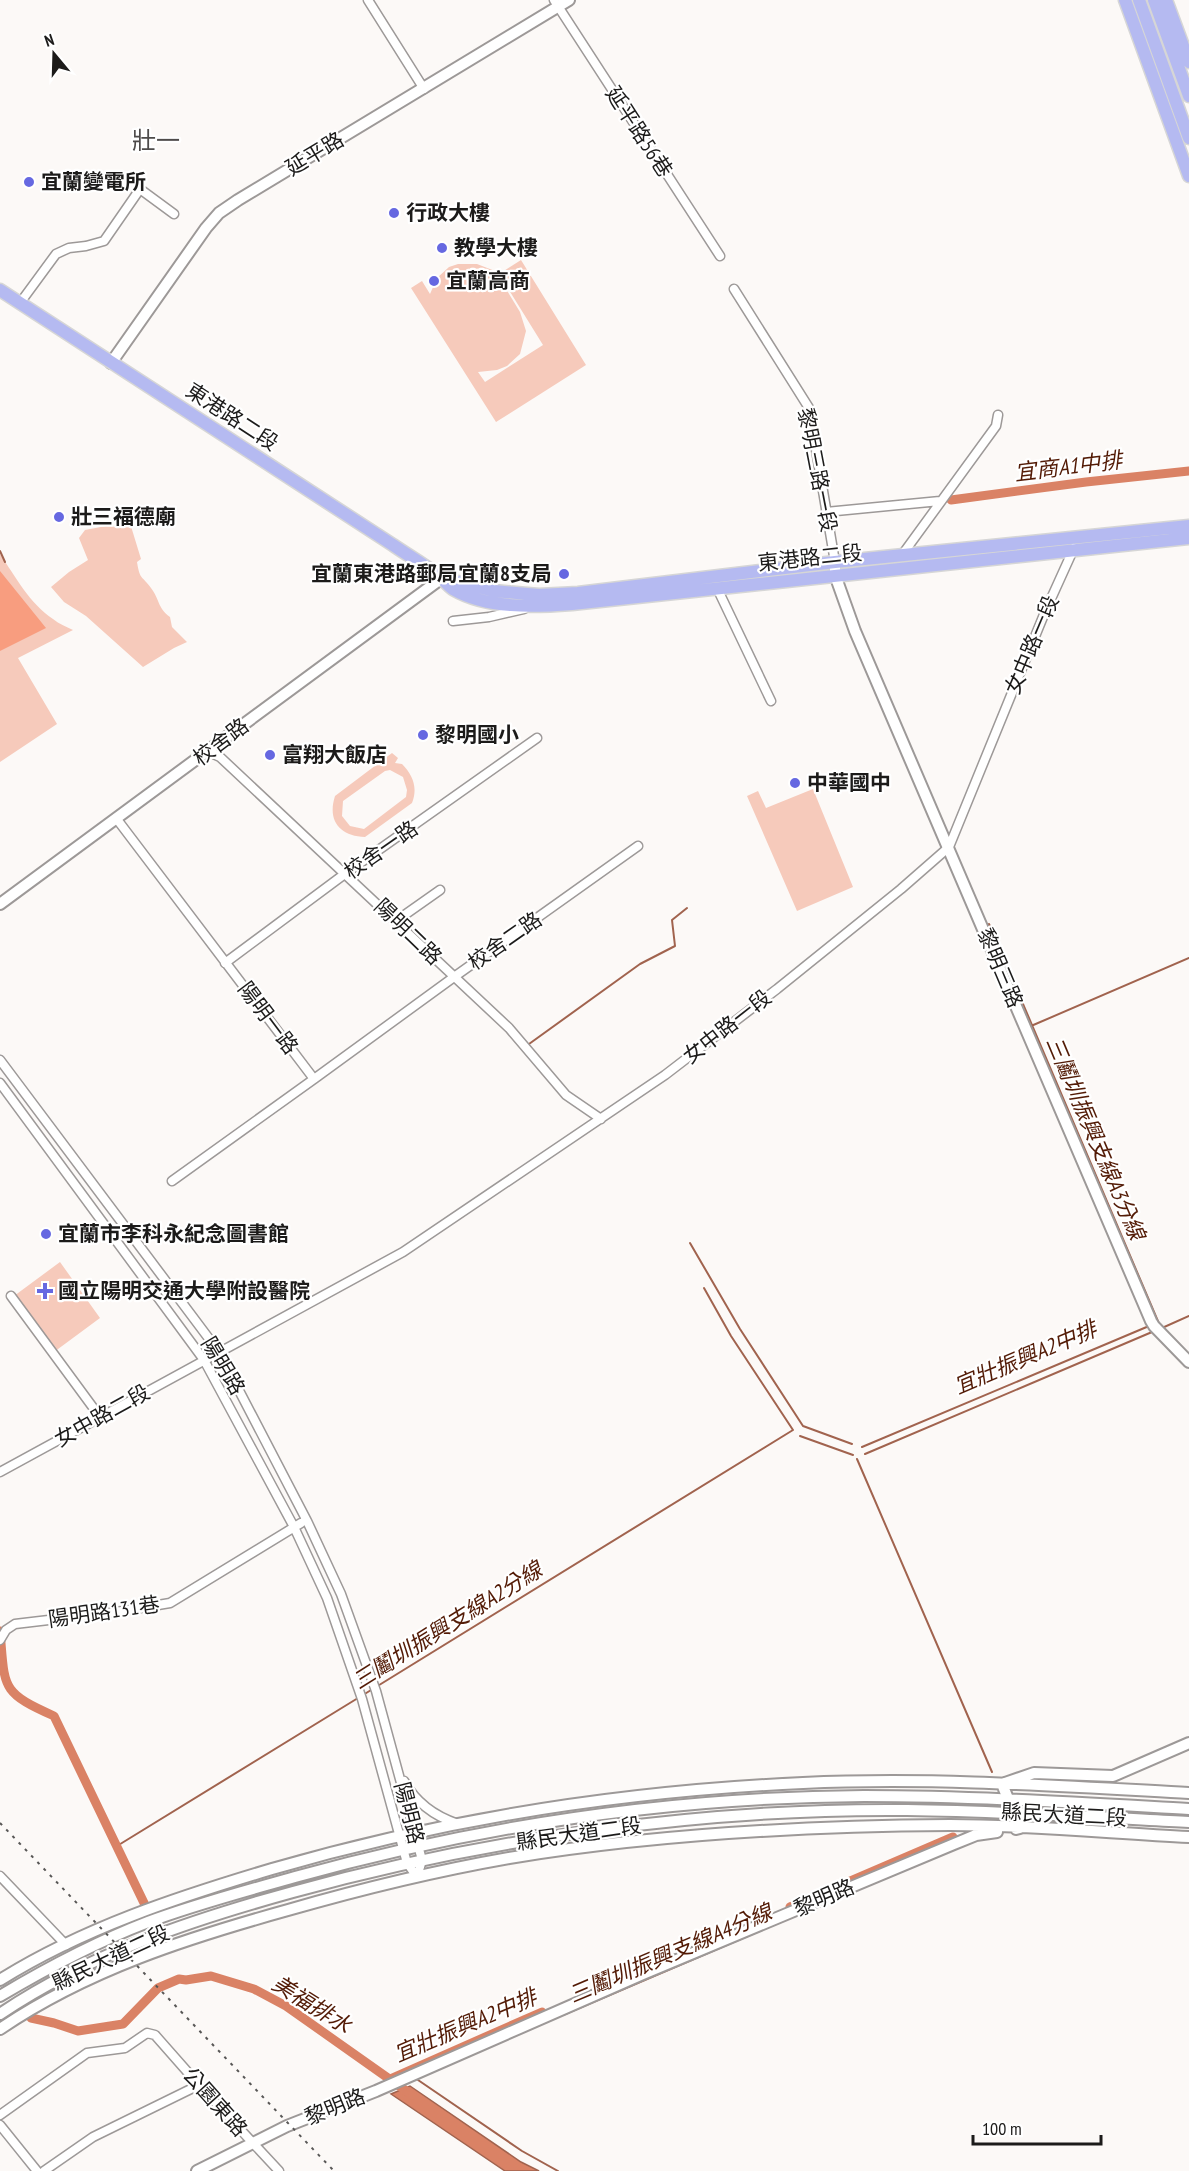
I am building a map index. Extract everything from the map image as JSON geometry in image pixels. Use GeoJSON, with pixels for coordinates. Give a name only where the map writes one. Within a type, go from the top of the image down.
{"type":"FeatureCollection","features":[{"type":"Feature","properties":{"kind":"main road"},"geometry":{"type":"LineString","coordinates":[[1125,0],[1189,176]]}},
{"type":"Feature","properties":{"kind":"main road"},"geometry":{"type":"LineString","coordinates":[[1139,0],[1189,138]]}},
{"type":"Feature","properties":{"kind":"main road"},"geometry":{"type":"LineString","coordinates":[[1154,0],[1189,96]]}},
{"type":"Feature","properties":{"kind":"main road"},"geometry":{"type":"LineString","coordinates":[[1166,0],[1189,62]]}},
{"type":"Feature","properties":{"kind":"main road","name":"東港路二段"},"geometry":{"type":"LineString","coordinates":[[0,290],[243,447],[441,578],[452,588],[480,599],[504,604],[534,606],[717,588],[902,555],[1189,526]]}},
{"type":"Feature","properties":{"kind":"main road","name":"東港路二段"},"geometry":{"type":"LineString","coordinates":[[441,578],[494,591],[539,595],[578,593],[835,568],[903,568],[1189,538]]}},
{"type":"Feature","properties":{"kind":"street"},"geometry":{"type":"LineString","coordinates":[[368,0],[424,89]]}},
{"type":"Feature","properties":{"kind":"street","name":"延平路"},"geometry":{"type":"LineString","coordinates":[[111,363],[219,213],[424,89],[556,3],[569,0]]}},
{"type":"Feature","properties":{"kind":"street","name":"延平路56巷"},"geometry":{"type":"LineString","coordinates":[[556,3],[720,256]]}},
{"type":"Feature","properties":{"kind":"street"},"geometry":{"type":"LineString","coordinates":[[20,303],[56,254],[69,248],[86,246],[104,240],[140,189],[174,214]]}},
{"type":"Feature","properties":{"kind":"street","name":"黎明三路一段"},"geometry":{"type":"LineString","coordinates":[[734,289],[809,408],[835,568]]}},
{"type":"Feature","properties":{"kind":"street"},"geometry":{"type":"LineString","coordinates":[[903,568],[902,555],[996,426],[998,415]]}},
{"type":"Feature","properties":{"kind":"street"},"geometry":{"type":"LineString","coordinates":[[826,512],[940,501]]}},
{"type":"Feature","properties":{"kind":"street","name":"女中路一段"},"geometry":{"type":"LineString","coordinates":[[204,1360],[403,1252],[665,1075],[850,931],[949,847],[1080,537]]}},
{"type":"Feature","properties":{"kind":"street","name":"黎明三路"},"geometry":{"type":"LineString","coordinates":[[835,568],[855,631],[1151,1321],[1189,1362]]}},
{"type":"Feature","properties":{"kind":"street","name":"校舍路"},"geometry":{"type":"LineString","coordinates":[[0,904],[441,578]]}},
{"type":"Feature","properties":{"kind":"street"},"geometry":{"type":"LineString","coordinates":[[717,588],[771,701]]}},
{"type":"Feature","properties":{"kind":"street"},"geometry":{"type":"LineString","coordinates":[[453,621],[489,617],[534,606]]}},
{"type":"Feature","properties":{"kind":"street","name":"校舍一路"},"geometry":{"type":"LineString","coordinates":[[225,963],[346,873],[537,738]]}},
{"type":"Feature","properties":{"kind":"street","name":"陽明二路"},"geometry":{"type":"LineString","coordinates":[[208,752],[220,757],[509,1028],[566,1095],[601,1119]]}},
{"type":"Feature","properties":{"kind":"street","name":"陽明一路"},"geometry":{"type":"LineString","coordinates":[[116,818],[314,1079]]}},
{"type":"Feature","properties":{"kind":"street","name":"校舍二路"},"geometry":{"type":"LineString","coordinates":[[314,1079],[638,846]]}},
{"type":"Feature","properties":{"kind":"street"},"geometry":{"type":"LineString","coordinates":[[396,921],[440,890]]}},
{"type":"Feature","properties":{"kind":"street","name":"陽明路"},"geometry":{"type":"LineString","coordinates":[[0,1060],[219,1352],[307,1521],[341,1594],[376,1691],[422,1860],[417,1877]]}},
{"type":"Feature","properties":{"kind":"street"},"geometry":{"type":"LineString","coordinates":[[172,1181],[314,1079]]}},
{"type":"Feature","properties":{"kind":"street","name":"陽明路"},"geometry":{"type":"LineString","coordinates":[[0,1083],[204,1360],[298,1525],[345,1647],[362,1699],[407,1863],[417,1877]]}},
{"type":"Feature","properties":{"kind":"street"},"geometry":{"type":"LineString","coordinates":[[11,1296],[100,1417]]}},
{"type":"Feature","properties":{"kind":"street","name":"女中路二段"},"geometry":{"type":"LineString","coordinates":[[0,1472],[204,1360]]}},
{"type":"Feature","properties":{"kind":"street","name":"陽明路131巷"},"geometry":{"type":"LineString","coordinates":[[0,1640],[6,1630],[15,1624],[170,1603],[298,1525]]}},
{"type":"Feature","properties":{"kind":"street"},"geometry":{"type":"LineString","coordinates":[[1020,1828],[1002,1784],[1034,1773],[1113,1776],[1189,1743]]}},
{"type":"Feature","properties":{"kind":"street"},"geometry":{"type":"LineString","coordinates":[[396,1761],[418,1802],[430,1812],[458,1824]]}},
{"type":"Feature","properties":{"kind":"street"},"geometry":{"type":"LineString","coordinates":[[1113,1776],[1117,1789]]}},
{"type":"Feature","properties":{"kind":"street","name":"縣民大道二段"},"geometry":{"type":"LineString","coordinates":[[0,1980],[66,1945],[155,1906],[209,1888],[334,1852],[512,1814],[657,1794],[802,1783],[1002,1784],[1189,1793]]}},
{"type":"Feature","properties":{"kind":"street"},"geometry":{"type":"LineString","coordinates":[[657,1794],[663,1808]]}},
{"type":"Feature","properties":{"kind":"street","name":"縣民大道二段"},"geometry":{"type":"LineString","coordinates":[[0,1996],[77,1953],[149,1922],[282,1881],[403,1849],[496,1831],[663,1808],[820,1797],[1008,1799],[1189,1809]]}},
{"type":"Feature","properties":{"kind":"street","name":"縣民大道二段"},"geometry":{"type":"LineString","coordinates":[[0,2014],[74,1972],[121,1949],[172,1929],[254,1903],[345,1877],[407,1863],[580,1833],[669,1822],[791,1812],[904,1810],[1013,1812],[1189,1822]]}},
{"type":"Feature","properties":{"kind":"street"},"geometry":{"type":"LineString","coordinates":[[953,1825],[958,1828],[960,1834],[954,1844]]}},
{"type":"Feature","properties":{"kind":"street","name":"縣民大道二段"},"geometry":{"type":"LineString","coordinates":[[0,2029],[59,1994],[135,1958],[227,1927],[352,1892],[518,1857],[583,1847],[687,1836],[800,1828],[953,1825],[1189,1837]]}},
{"type":"Feature","properties":{"kind":"street","name":"黎明路"},"geometry":{"type":"LineString","coordinates":[[197,2171],[294,2124],[954,1844],[976,1835],[1020,1828]]}},
{"type":"Feature","properties":{"kind":"street"},"geometry":{"type":"LineString","coordinates":[[0,1876],[66,1945]]}},
{"type":"Feature","properties":{"kind":"street","name":"公園東路"},"geometry":{"type":"LineString","coordinates":[[0,2115],[87,2053],[125,2048],[147,2033],[151,2033],[279,2171]]}},
{"type":"Feature","properties":{"kind":"street"},"geometry":{"type":"LineString","coordinates":[[44,2171],[93,2137],[199,2085]]}},
{"type":"Feature","properties":{"kind":"street"},"geometry":{"type":"LineString","coordinates":[[0,2125],[37,2171]]}},
{"type":"Feature","properties":{"kind":"shaded area"},"geometry":{"type":"Polygon","coordinates":[[[521,260],[586,365],[496,422],[411,288],[422,281],[430,294],[437,278],[449,267],[458,264],[477,264],[495,271],[520,312],[526,331],[520,354],[507,366],[497,370],[478,372],[485,382],[543,345],[499,274],[521,260]]]}},
{"type":"Feature","properties":{"kind":"shaded area"},"geometry":{"type":"Polygon","coordinates":[[[130,523],[141,559],[137,562],[140,575],[170,617],[172,627],[187,642],[143,667],[86,616],[64,602],[51,587],[88,560],[79,538],[85,530],[106,526],[117,527],[130,523]]]}},
{"type":"Feature","properties":{"kind":"shaded area"},"geometry":{"type":"Polygon","coordinates":[[[0,554],[37,606],[55,621],[73,630],[18,658],[57,724],[0,762],[0,554]]]}},
{"type":"Feature","properties":{"kind":"shaded area"},"geometry":{"type":"Polygon","coordinates":[[[0,571],[46,628],[0,651],[0,571]]]}},
{"type":"Feature","properties":{"kind":"shaded area"},"geometry":{"type":"Polygon","coordinates":[[[392,753],[398,758],[395,763],[402,764],[409,773],[415,792],[412,803],[365,837],[349,834],[338,826],[333,813],[335,796],[392,753]],[[390,770],[385,771],[343,801],[342,816],[350,826],[364,829],[406,797],[407,790],[403,777],[390,770]]]}},
{"type":"Feature","properties":{"kind":"shaded area"},"geometry":{"type":"Polygon","coordinates":[[[813,789],[853,887],[797,911],[747,796],[758,791],[766,808],[813,789]]]}},
{"type":"Feature","properties":{"kind":"shaded area"},"geometry":{"type":"Polygon","coordinates":[[[60,1262],[100,1318],[54,1352],[14,1296],[60,1262]]]}},
{"type":"Feature","properties":{"kind":"shaded area"},"geometry":{"type":"Polygon","coordinates":[[[410,2086],[521,2162],[539,2171],[505,2171],[391,2094],[410,2086]]]}},
{"type":"Feature","properties":{"kind":"waterway","name":"宜商A1中排"},"geometry":{"type":"LineString","coordinates":[[951,500],[1189,471]]}},
{"type":"Feature","properties":{"kind":"waterway"},"geometry":{"type":"LineString","coordinates":[[0,551],[5,562]]}},
{"type":"Feature","properties":{"kind":"waterway","name":"三鬮圳振興支線A3分線"},"geometry":{"type":"LineString","coordinates":[[529,1044],[640,964],[675,946],[672,920],[687,908]]}},
{"type":"Feature","properties":{"kind":"waterway","name":"三鬮圳振興支線A3分線"},"geometry":{"type":"LineString","coordinates":[[988,925],[1160,1326]]}},
{"type":"Feature","properties":{"kind":"waterway"},"geometry":{"type":"LineString","coordinates":[[1031,1026],[1189,958]]}},
{"type":"Feature","properties":{"kind":"waterway"},"geometry":{"type":"LineString","coordinates":[[690,1243],[740,1329],[803,1426],[852,1444]]}},
{"type":"Feature","properties":{"kind":"waterway","name":"三鬮圳振興支線A2分線"},"geometry":{"type":"LineString","coordinates":[[363,1695],[793,1430],[731,1336],[704,1288]]}},
{"type":"Feature","properties":{"kind":"waterway"},"geometry":{"type":"LineString","coordinates":[[1162,1328],[1189,1316]]}},
{"type":"Feature","properties":{"kind":"waterway","name":"宜壯振興A2中排"},"geometry":{"type":"LineString","coordinates":[[862,1447],[1149,1326]]}},
{"type":"Feature","properties":{"kind":"waterway","name":"三鬮圳振興支線A2分線"},"geometry":{"type":"LineString","coordinates":[[865,1454],[1152,1332]]}},
{"type":"Feature","properties":{"kind":"waterway","name":"三鬮圳振興支線A2分線"},"geometry":{"type":"LineString","coordinates":[[800,1436],[853,1455]]}},
{"type":"Feature","properties":{"kind":"waterway"},"geometry":{"type":"LineString","coordinates":[[857,1459],[992,1772]]}},
{"type":"Feature","properties":{"kind":"waterway"},"geometry":{"type":"LineString","coordinates":[[0,1631],[3,1665],[9,1686],[23,1701],[54,1716],[145,1905]]}},
{"type":"Feature","properties":{"kind":"waterway","name":"三鬮圳振興支線A2分線"},"geometry":{"type":"LineString","coordinates":[[117,1846],[358,1698]]}},
{"type":"Feature","properties":{"kind":"waterway","name":"三鬮圳振興支線A4分線"},"geometry":{"type":"LineString","coordinates":[[1165,1759],[1189,1749]]}},
{"type":"Feature","properties":{"kind":"waterway","name":"宜壯振興A2中排"},"geometry":{"type":"LineString","coordinates":[[790,1907],[953,1837]]}},
{"type":"Feature","properties":{"kind":"waterway","name":"三鬮圳振興支線A4分線"},"geometry":{"type":"LineString","coordinates":[[563,2015],[811,1909]]}},
{"type":"Feature","properties":{"kind":"waterway","name":"美福排水"},"geometry":{"type":"LineString","coordinates":[[31,2018],[78,2031],[123,2024],[158,1988],[179,1979],[211,1976],[254,1989],[286,2006],[412,2095]]}},
{"type":"Feature","properties":{"kind":"waterway","name":"宜壯振興A2中排"},"geometry":{"type":"LineString","coordinates":[[390,2079],[542,2012]]}},
{"type":"Feature","properties":{"kind":"waterway"},"geometry":{"type":"LineString","coordinates":[[418,2080],[522,2151],[558,2171]]}},
{"type":"Feature","properties":{"kind":"railway"},"geometry":{"type":"LineString","coordinates":[[0,1823],[334,2171]]}},
{"type":"Feature","properties":{"kind":"place","name":"宜蘭變電所"},"geometry":{"type":"Point","coordinates":[29,182]}},
{"type":"Feature","properties":{"kind":"place","name":"行政大樓"},"geometry":{"type":"Point","coordinates":[394,213]}},
{"type":"Feature","properties":{"kind":"place","name":"教學大樓"},"geometry":{"type":"Point","coordinates":[442,248]}},
{"type":"Feature","properties":{"kind":"place","name":"宜蘭高商"},"geometry":{"type":"Point","coordinates":[434,281]}},
{"type":"Feature","properties":{"kind":"place","name":"壯三福德廟"},"geometry":{"type":"Point","coordinates":[59,517]}},
{"type":"Feature","properties":{"kind":"place","name":"宜蘭東港路郵局宜蘭8支局"},"geometry":{"type":"Point","coordinates":[564,574]}},
{"type":"Feature","properties":{"kind":"place","name":"黎明國小"},"geometry":{"type":"Point","coordinates":[423,735]}},
{"type":"Feature","properties":{"kind":"place","name":"富翔大飯店"},"geometry":{"type":"Point","coordinates":[270,755]}},
{"type":"Feature","properties":{"kind":"place","name":"中華國中"},"geometry":{"type":"Point","coordinates":[795,783]}},
{"type":"Feature","properties":{"kind":"place","name":"宜蘭市李科永紀念圖書館"},"geometry":{"type":"Point","coordinates":[46,1234]}},
{"type":"Feature","properties":{"kind":"place","name":"國立陽明交通大學附設醫院"},"geometry":{"type":"Point","coordinates":[45,1291]}},
{"type":"Feature","properties":{"kind":"district","name":"壯一"},"geometry":{"type":"Point","coordinates":[156,141]}}]}
